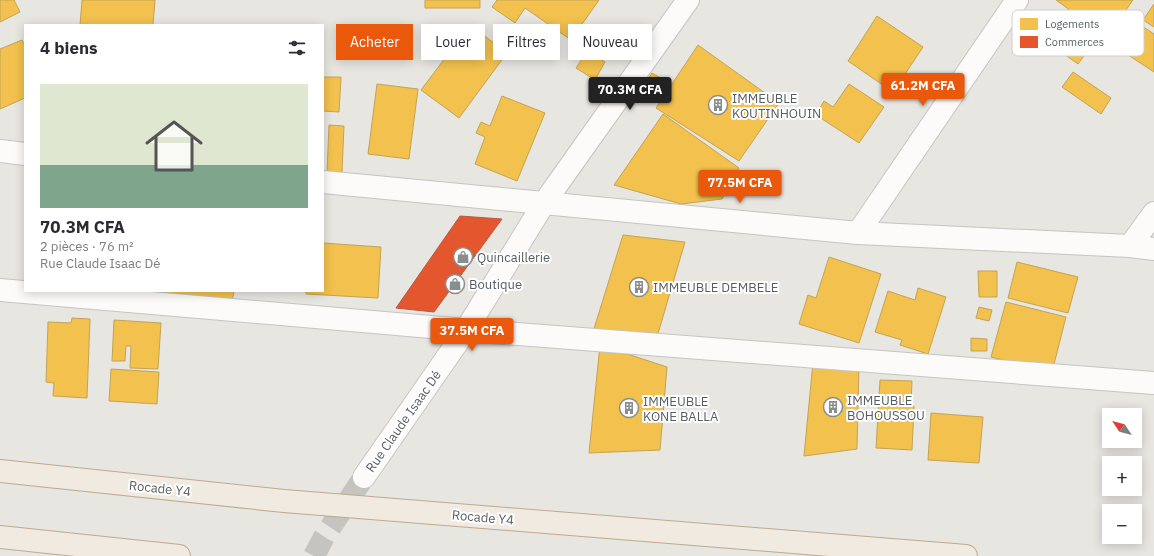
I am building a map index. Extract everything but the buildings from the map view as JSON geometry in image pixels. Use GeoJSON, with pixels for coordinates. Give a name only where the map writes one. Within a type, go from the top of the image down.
{"type":"FeatureCollection","features":[{"type":"Feature","properties":{"kind":"highway","name":"Rocade Y4"},"geometry":{"type":"LineString","coordinates":[[0,471],[292,502],[966,556]]}},
{"type":"Feature","properties":{"kind":"highway"},"geometry":{"type":"LineString","coordinates":[[0,538],[179,556]]}},
{"type":"Feature","properties":{"kind":"street","name":"Rue Claude Isaac Dé"},"geometry":{"type":"LineString","coordinates":[[364,477],[466,330],[544,203],[688,0]]}},
{"type":"Feature","properties":{"kind":"street"},"geometry":{"type":"LineString","coordinates":[[858,233],[1017,0]]}},
{"type":"Feature","properties":{"kind":"street"},"geometry":{"type":"LineString","coordinates":[[0,151],[24,154]]}},
{"type":"Feature","properties":{"kind":"street"},"geometry":{"type":"LineString","coordinates":[[324,182],[858,233],[1130,246],[1154,249]]}},
{"type":"Feature","properties":{"kind":"street"},"geometry":{"type":"LineString","coordinates":[[1130,246],[1154,212]]}},
{"type":"Feature","properties":{"kind":"street"},"geometry":{"type":"LineString","coordinates":[[0,290],[466,330],[1154,383]]}},
{"type":"Feature","properties":{"kind":"tunnel"},"geometry":{"type":"LineString","coordinates":[[314,556],[324,537],[364,477]]}},
{"type":"Feature","properties":{"kind":"place","name":"IMMEUBLE KOUTINHOUIN"},"geometry":{"type":"Point","coordinates":[718,105]}},
{"type":"Feature","properties":{"kind":"place","name":"Quincaillerie"},"geometry":{"type":"Point","coordinates":[463,257]}},
{"type":"Feature","properties":{"kind":"place","name":"Boutique"},"geometry":{"type":"Point","coordinates":[455,284]}},
{"type":"Feature","properties":{"kind":"place","name":"IMMEUBLE DEMBELE"},"geometry":{"type":"Point","coordinates":[639,287]}},
{"type":"Feature","properties":{"kind":"place","name":"IMMEUBLE BOHOUSSOU"},"geometry":{"type":"Point","coordinates":[833,407]}},
{"type":"Feature","properties":{"kind":"place","name":"IMMEUBLE KONE BALLA"},"geometry":{"type":"Point","coordinates":[629,408]}}]}
